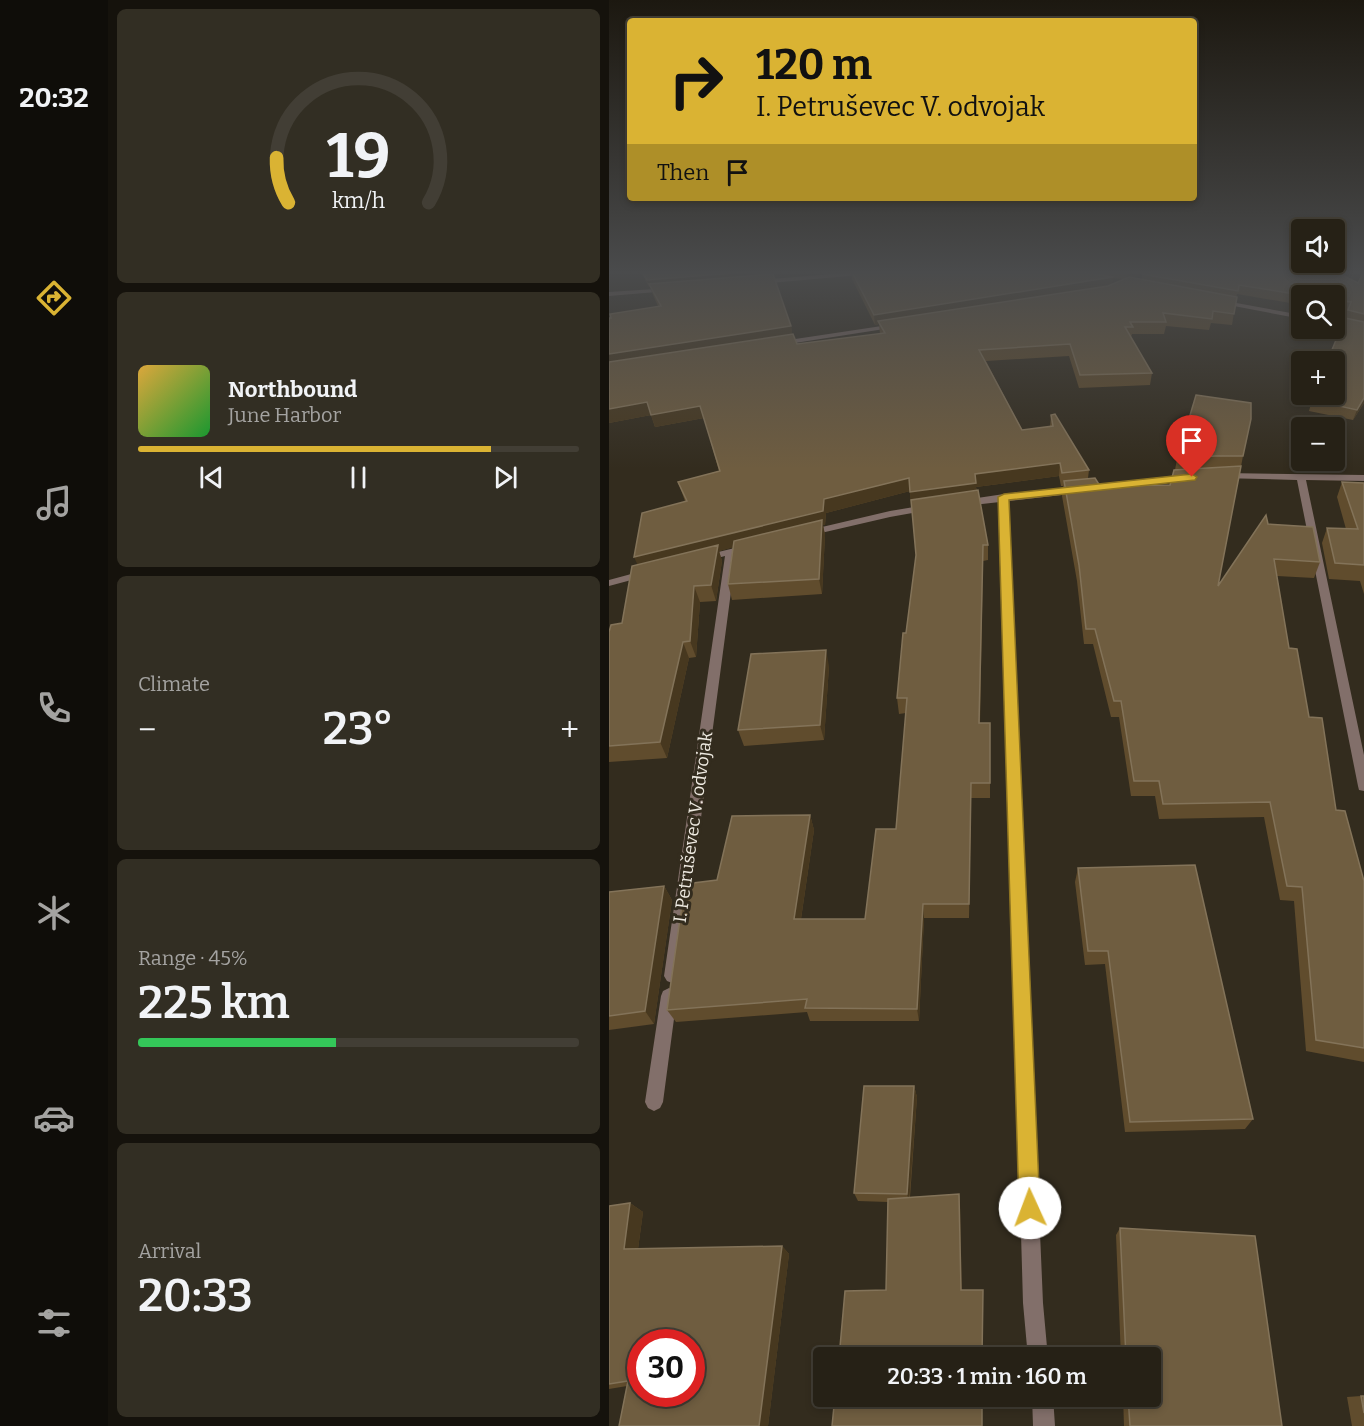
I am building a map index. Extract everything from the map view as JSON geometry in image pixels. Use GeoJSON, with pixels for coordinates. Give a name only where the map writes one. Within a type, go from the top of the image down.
{"type":"FeatureCollection","features":[{"type":"Feature","properties":{"kind":"street"},"geometry":{"type":"LineString","coordinates":[[768,346],[828,337]]}},
{"type":"Feature","properties":{"kind":"street"},"geometry":{"type":"LineString","coordinates":[[1211,476],[1364,478]]}},
{"type":"Feature","properties":{"kind":"street"},"geometry":{"type":"LineString","coordinates":[[1301,476],[1364,786]]}},
{"type":"Feature","properties":{"kind":"street"},"geometry":{"type":"LineString","coordinates":[[958,504],[1004,497],[1200,477]]}},
{"type":"Feature","properties":{"kind":"street"},"geometry":{"type":"LineString","coordinates":[[1004,497],[1033,1303],[1037,1347]]}},
{"type":"Feature","properties":{"kind":"street"},"geometry":{"type":"LineString","coordinates":[[799,535],[890,514],[935,507]]}},
{"type":"Feature","properties":{"kind":"street"},"geometry":{"type":"LineString","coordinates":[[697,560],[753,546]]}},
{"type":"Feature","properties":{"kind":"street","name":"I. Petruševec V. odvojak"},"geometry":{"type":"LineString","coordinates":[[654,1102],[731,552]]}},
{"type":"Feature","properties":{"kind":"street"},"geometry":{"type":"LineString","coordinates":[[609,583],[653,572]]}},
{"type":"Feature","properties":{"kind":"street"},"geometry":{"type":"LineString","coordinates":[[1043,1407],[1044,1426]]}},
{"type":"Feature","properties":{"kind":"building"},"geometry":{"type":"Polygon","coordinates":[[[609,337],[722,337],[609,354],[609,337]]]}},
{"type":"Feature","properties":{"kind":"building"},"geometry":{"type":"Polygon","coordinates":[[[776,337],[794,337],[797,344],[857,337],[1131,337],[1152,373],[1080,375],[1070,344],[979,350],[1022,430],[1053,426],[1051,415],[1055,414],[1089,470],[1062,473],[1060,463],[975,474],[976,483],[910,492],[909,478],[824,499],[823,511],[634,557],[642,513],[687,501],[678,482],[720,471],[700,406],[651,415],[647,402],[609,409],[609,362],[776,337]]]}},
{"type":"Feature","properties":{"kind":"building"},"geometry":{"type":"Polygon","coordinates":[[[1345,337],[1364,337],[1364,398],[1357,410],[1334,405],[1345,405],[1345,351],[1332,351],[1336,339],[1345,339],[1345,337]]]}},
{"type":"Feature","properties":{"kind":"building"},"geometry":{"type":"Polygon","coordinates":[[[1196,395],[1251,403],[1251,419],[1243,456],[1177,459],[1196,395]]]}},
{"type":"Feature","properties":{"kind":"building"},"geometry":{"type":"Polygon","coordinates":[[[1241,466],[1218,586],[1266,515],[1268,524],[1313,527],[1320,562],[1274,559],[1289,648],[1297,649],[1309,717],[1322,718],[1336,810],[1345,811],[1364,881],[1364,1048],[1316,1040],[1302,887],[1287,886],[1270,802],[1163,804],[1159,781],[1134,781],[1121,701],[1114,701],[1095,629],[1086,629],[1079,565],[1064,481],[1095,478],[1100,486],[1170,485],[1174,470],[1241,466]]]}},
{"type":"Feature","properties":{"kind":"building"},"geometry":{"type":"Polygon","coordinates":[[[1342,482],[1364,483],[1364,565],[1335,563],[1327,528],[1358,529],[1342,482]]]}},
{"type":"Feature","properties":{"kind":"building"},"geometry":{"type":"Polygon","coordinates":[[[978,490],[988,545],[983,545],[979,723],[990,723],[990,783],[971,783],[969,904],[923,904],[917,1009],[805,1008],[807,999],[667,1010],[685,884],[717,880],[732,816],[810,815],[794,919],[865,919],[876,829],[896,829],[907,698],[897,698],[903,633],[906,633],[916,555],[911,500],[978,490]]]}},
{"type":"Feature","properties":{"kind":"building"},"geometry":{"type":"Polygon","coordinates":[[[822,520],[819,579],[728,584],[734,541],[822,520]]]}},
{"type":"Feature","properties":{"kind":"building"},"geometry":{"type":"Polygon","coordinates":[[[718,545],[711,585],[694,586],[690,641],[683,642],[660,742],[609,746],[609,632],[611,625],[622,623],[632,566],[718,545]]]}},
{"type":"Feature","properties":{"kind":"building"},"geometry":{"type":"Polygon","coordinates":[[[826,650],[820,725],[738,730],[751,654],[826,650]]]}},
{"type":"Feature","properties":{"kind":"building"},"geometry":{"type":"Polygon","coordinates":[[[1195,865],[1253,1119],[1130,1122],[1108,951],[1088,951],[1078,868],[1195,865]]]}},
{"type":"Feature","properties":{"kind":"building"},"geometry":{"type":"Polygon","coordinates":[[[664,886],[645,1011],[609,1016],[609,892],[664,886]]]}},
{"type":"Feature","properties":{"kind":"building"},"geometry":{"type":"Polygon","coordinates":[[[864,1086],[914,1086],[907,1194],[854,1193],[864,1086]]]}},
{"type":"Feature","properties":{"kind":"building"},"geometry":{"type":"Polygon","coordinates":[[[959,1194],[961,1290],[983,1290],[982,1347],[840,1347],[845,1291],[886,1290],[888,1199],[959,1194]]]}},
{"type":"Feature","properties":{"kind":"building"},"geometry":{"type":"Polygon","coordinates":[[[630,1203],[624,1249],[782,1246],[759,1426],[619,1426],[627,1386],[627,1407],[705,1407],[705,1329],[627,1329],[627,1381],[609,1384],[609,1206],[630,1203]]]}},
{"type":"Feature","properties":{"kind":"building"},"geometry":{"type":"Polygon","coordinates":[[[1120,1228],[1255,1236],[1282,1426],[1130,1426],[1129,1407],[1161,1407],[1161,1347],[1125,1347],[1120,1228]]]}},
{"type":"Feature","properties":{"kind":"building"},"geometry":{"type":"Polygon","coordinates":[[[1361,1396],[1364,1396],[1364,1413],[1361,1396]]]}},
{"type":"Feature","properties":{"kind":"building"},"geometry":{"type":"Polygon","coordinates":[[[834,1407],[982,1407],[982,1426],[832,1426],[834,1407]]]}},
{"type":"Feature","properties":{"kind":"route"},"geometry":{"type":"LineString","coordinates":[[1030,1208],[1004,497],[1192,477]]}}]}
